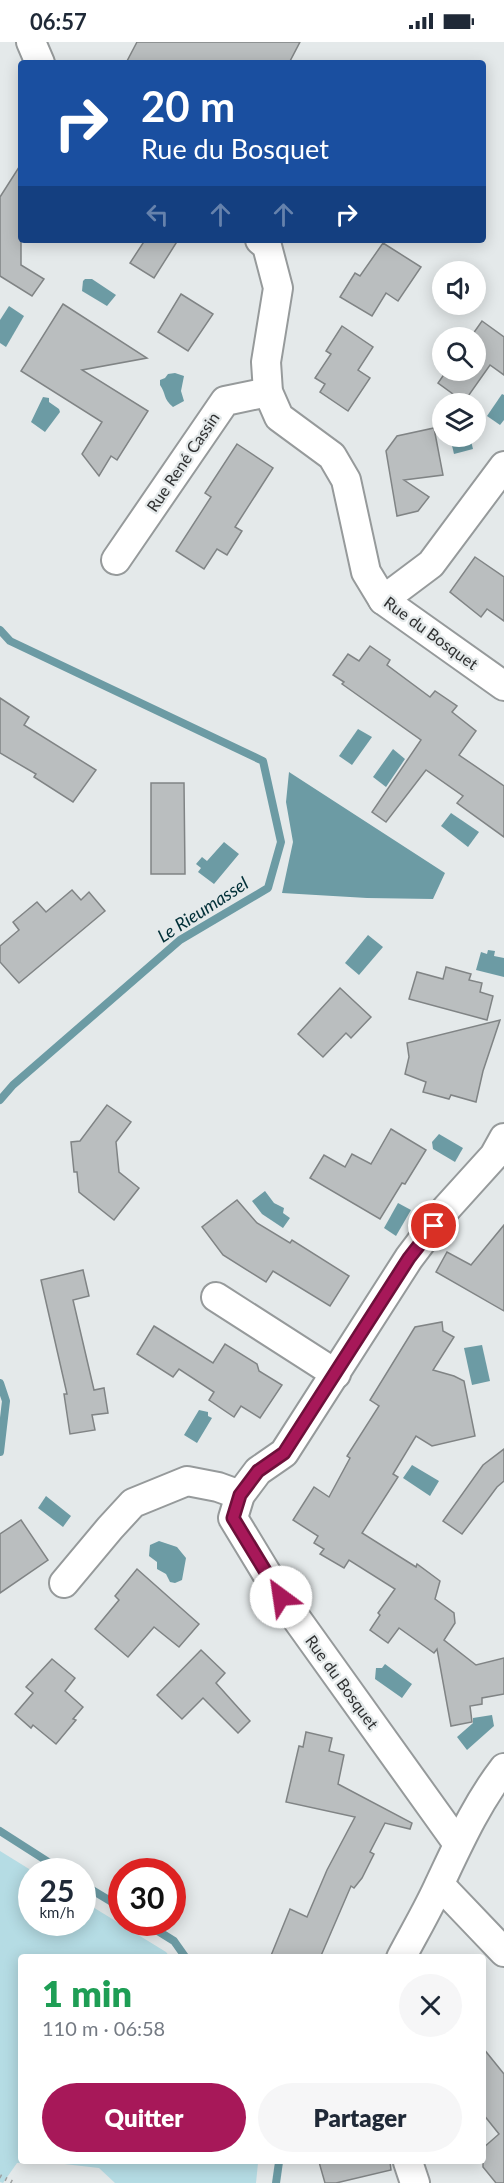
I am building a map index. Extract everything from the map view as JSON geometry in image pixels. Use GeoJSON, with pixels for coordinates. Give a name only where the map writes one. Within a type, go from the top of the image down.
{"type":"FeatureCollection","features":[{"type":"Feature","properties":{"kind":"street"},"geometry":{"type":"LineString","coordinates":[[31,42],[39,60]]}},
{"type":"Feature","properties":{"kind":"street"},"geometry":{"type":"LineString","coordinates":[[264,243],[267,246],[278,288],[266,362],[268,392]]}},
{"type":"Feature","properties":{"kind":"street","name":"Rue René Cassin"},"geometry":{"type":"LineString","coordinates":[[116,560],[225,401],[268,392]]}},
{"type":"Feature","properties":{"kind":"street","name":"Rue du Bosquet"},"geometry":{"type":"LineString","coordinates":[[268,392],[279,417],[332,456],[346,480],[366,572],[383,600],[504,686]]}},
{"type":"Feature","properties":{"kind":"street"},"geometry":{"type":"LineString","coordinates":[[383,600],[431,564],[504,466]]}},
{"type":"Feature","properties":{"kind":"street","name":"Rue du Bosquet"},"geometry":{"type":"LineString","coordinates":[[458,1844],[281,1597],[233,1518],[240,1495],[258,1471],[284,1453],[409,1258],[447,1209],[494,1156],[504,1138]]}},
{"type":"Feature","properties":{"kind":"street"},"geometry":{"type":"LineString","coordinates":[[216,1297],[336,1374]]}},
{"type":"Feature","properties":{"kind":"street"},"geometry":{"type":"LineString","coordinates":[[64,1583],[133,1503],[188,1481],[218,1487],[240,1495]]}},
{"type":"Feature","properties":{"kind":"street"},"geometry":{"type":"LineString","coordinates":[[403,1954],[440,1885],[458,1844],[492,1784],[504,1768]]}},
{"type":"Feature","properties":{"kind":"street"},"geometry":{"type":"LineString","coordinates":[[440,1885],[504,1952]]}},
{"type":"Feature","properties":{"kind":"street"},"geometry":{"type":"LineString","coordinates":[[409,2164],[416,2183]]}},
{"type":"Feature","properties":{"kind":"path"},"geometry":{"type":"LineString","coordinates":[[0,2176],[14,2183]]}},
{"type":"Feature","properties":{"kind":"shaded area"},"geometry":{"type":"Polygon","coordinates":[[[85,279],[92,279],[116,295],[107,306],[82,291],[85,279]]]}},
{"type":"Feature","properties":{"kind":"shaded area"},"geometry":{"type":"Polygon","coordinates":[[[9,306],[24,316],[6,347],[0,343],[0,320],[9,306]]]}},
{"type":"Feature","properties":{"kind":"shaded area"},"geometry":{"type":"Polygon","coordinates":[[[175,373],[184,376],[181,391],[184,401],[173,407],[166,399],[160,380],[168,374],[175,373]]]}},
{"type":"Feature","properties":{"kind":"shaded area"},"geometry":{"type":"Polygon","coordinates":[[[502,394],[504,395],[504,420],[500,425],[487,416],[502,394]]]}},
{"type":"Feature","properties":{"kind":"shaded area"},"geometry":{"type":"Polygon","coordinates":[[[43,397],[49,398],[49,402],[60,412],[45,432],[31,422],[43,397]]]}},
{"type":"Feature","properties":{"kind":"shaded area"},"geometry":{"type":"Polygon","coordinates":[[[452,447],[472,447],[473,449],[454,454],[452,447]]]}},
{"type":"Feature","properties":{"kind":"shaded area"},"geometry":{"type":"Polygon","coordinates":[[[358,729],[372,737],[352,765],[339,756],[358,729]]]}},
{"type":"Feature","properties":{"kind":"shaded area"},"geometry":{"type":"Polygon","coordinates":[[[393,749],[405,759],[386,787],[373,777],[393,749]]]}},
{"type":"Feature","properties":{"kind":"shaded area"},"geometry":{"type":"Polygon","coordinates":[[[289,772],[445,873],[433,899],[282,893],[293,842],[286,802],[289,772]]]}},
{"type":"Feature","properties":{"kind":"shaded area"},"geometry":{"type":"Polygon","coordinates":[[[451,813],[479,832],[468,847],[441,826],[451,813]]]}},
{"type":"Feature","properties":{"kind":"shaded area"},"geometry":{"type":"Polygon","coordinates":[[[224,842],[239,854],[214,884],[198,872],[201,868],[196,864],[202,857],[207,861],[224,842]]]}},
{"type":"Feature","properties":{"kind":"shaded area"},"geometry":{"type":"Polygon","coordinates":[[[368,935],[383,947],[359,975],[345,963],[368,935]]]}},
{"type":"Feature","properties":{"kind":"shaded area"},"geometry":{"type":"Polygon","coordinates":[[[488,950],[495,951],[494,956],[504,958],[504,977],[476,970],[481,952],[487,954],[488,950]]]}},
{"type":"Feature","properties":{"kind":"shaded area"},"geometry":{"type":"Polygon","coordinates":[[[439,1134],[463,1148],[455,1162],[433,1149],[432,1142],[439,1134]]]}},
{"type":"Feature","properties":{"kind":"shaded area"},"geometry":{"type":"Polygon","coordinates":[[[265,1191],[274,1203],[284,1208],[283,1213],[290,1218],[283,1228],[262,1214],[252,1201],[265,1191]]]}},
{"type":"Feature","properties":{"kind":"shaded area"},"geometry":{"type":"Polygon","coordinates":[[[398,1203],[411,1210],[396,1236],[384,1228],[398,1203]]]}},
{"type":"Feature","properties":{"kind":"shaded area"},"geometry":{"type":"Polygon","coordinates":[[[482,1345],[490,1381],[472,1385],[464,1348],[482,1345]]]}},
{"type":"Feature","properties":{"kind":"shaded area"},"geometry":{"type":"Polygon","coordinates":[[[199,1410],[208,1412],[208,1416],[212,1418],[197,1443],[184,1435],[199,1410]]]}},
{"type":"Feature","properties":{"kind":"shaded area"},"geometry":{"type":"Polygon","coordinates":[[[412,1465],[439,1481],[430,1496],[403,1478],[412,1465]]]}},
{"type":"Feature","properties":{"kind":"shaded area"},"geometry":{"type":"Polygon","coordinates":[[[46,1496],[71,1516],[63,1527],[38,1508],[46,1496]]]}},
{"type":"Feature","properties":{"kind":"shaded area"},"geometry":{"type":"Polygon","coordinates":[[[159,1541],[177,1547],[186,1558],[182,1580],[175,1583],[170,1582],[166,1574],[157,1569],[157,1562],[149,1556],[150,1545],[159,1541]]]}},
{"type":"Feature","properties":{"kind":"shaded area"},"geometry":{"type":"Polygon","coordinates":[[[385,1664],[412,1684],[402,1698],[375,1679],[376,1668],[382,1668],[385,1664]]]}},
{"type":"Feature","properties":{"kind":"shaded area"},"geometry":{"type":"Polygon","coordinates":[[[492,1715],[494,1726],[467,1750],[457,1737],[473,1723],[473,1718],[492,1715]]]}},
{"type":"Feature","properties":{"kind":"shaded area"},"geometry":{"type":"Polygon","coordinates":[[[0,1851],[18,1862],[18,1936],[96,1936],[96,1909],[108,1916],[108,1936],[140,1936],[168,1954],[18,1954],[18,2163],[3,2183],[0,2182],[0,1851]]]}},
{"type":"Feature","properties":{"kind":"shaded area"},"geometry":{"type":"Polygon","coordinates":[[[64,2164],[258,2164],[256,2183],[115,2183],[99,2168],[64,2164]]]}},
{"type":"Feature","properties":{"kind":"building"},"geometry":{"type":"Polygon","coordinates":[[[137,42],[300,42],[291,60],[128,60],[137,42]]]}},
{"type":"Feature","properties":{"kind":"building"},"geometry":{"type":"Polygon","coordinates":[[[18,169],[18,243],[21,243],[21,265],[44,279],[32,296],[0,276],[0,197],[18,169]]]}},
{"type":"Feature","properties":{"kind":"building"},"geometry":{"type":"Polygon","coordinates":[[[143,243],[176,243],[154,278],[130,263],[143,243]]]}},
{"type":"Feature","properties":{"kind":"building"},"geometry":{"type":"Polygon","coordinates":[[[383,243],[421,267],[398,301],[386,293],[372,316],[340,297],[355,273],[360,276],[383,243]]]}},
{"type":"Feature","properties":{"kind":"building"},"geometry":{"type":"Polygon","coordinates":[[[181,294],[213,314],[188,351],[158,332],[181,294]]]}},
{"type":"Feature","properties":{"kind":"building"},"geometry":{"type":"Polygon","coordinates":[[[63,304],[147,358],[82,370],[148,411],[117,460],[111,456],[99,476],[82,454],[102,422],[21,371],[63,304]]]}},
{"type":"Feature","properties":{"kind":"building"},"geometry":{"type":"Polygon","coordinates":[[[482,321],[504,337],[504,375],[490,365],[486,371],[486,327],[478,327],[482,321]]]}},
{"type":"Feature","properties":{"kind":"building"},"geometry":{"type":"Polygon","coordinates":[[[342,326],[373,347],[358,370],[370,378],[348,411],[320,392],[325,384],[315,378],[331,354],[326,351],[342,326]]]}},
{"type":"Feature","properties":{"kind":"building"},"geometry":{"type":"Polygon","coordinates":[[[439,381],[479,381],[470,393],[452,393],[438,383],[439,381]]]}},
{"type":"Feature","properties":{"kind":"building"},"geometry":{"type":"Polygon","coordinates":[[[432,428],[432,447],[438,447],[443,475],[404,480],[429,497],[418,511],[397,516],[386,451],[397,436],[432,428]]]}},
{"type":"Feature","properties":{"kind":"building"},"geometry":{"type":"Polygon","coordinates":[[[237,444],[273,468],[235,527],[242,531],[227,555],[217,549],[204,569],[176,551],[211,497],[205,493],[237,444]]]}},
{"type":"Feature","properties":{"kind":"building"},"geometry":{"type":"Polygon","coordinates":[[[475,557],[504,577],[504,621],[487,609],[481,617],[450,592],[475,557]]]}},
{"type":"Feature","properties":{"kind":"building"},"geometry":{"type":"Polygon","coordinates":[[[370,646],[390,660],[387,665],[430,697],[435,691],[457,706],[452,712],[476,731],[459,755],[504,786],[504,837],[457,803],[463,796],[426,770],[386,822],[372,812],[421,740],[342,684],[344,682],[333,675],[348,654],[359,661],[370,646]]]}},
{"type":"Feature","properties":{"kind":"building"},"geometry":{"type":"Polygon","coordinates":[[[0,698],[29,717],[24,725],[96,770],[73,802],[34,777],[36,774],[0,753],[0,698]]]}},
{"type":"Feature","properties":{"kind":"building"},"geometry":{"type":"Polygon","coordinates":[[[151,783],[184,783],[185,874],[151,874],[151,783]]]}},
{"type":"Feature","properties":{"kind":"building"},"geometry":{"type":"Polygon","coordinates":[[[72,890],[81,900],[89,892],[105,911],[19,983],[0,962],[0,946],[19,930],[13,922],[37,902],[46,912],[72,890]]]}},
{"type":"Feature","properties":{"kind":"building"},"geometry":{"type":"Polygon","coordinates":[[[446,967],[471,974],[469,980],[482,983],[480,992],[493,996],[487,1020],[409,999],[417,972],[443,979],[446,967]]]}},
{"type":"Feature","properties":{"kind":"building"},"geometry":{"type":"Polygon","coordinates":[[[340,988],[371,1017],[351,1038],[346,1033],[323,1057],[298,1034],[340,988]]]}},
{"type":"Feature","properties":{"kind":"building"},"geometry":{"type":"Polygon","coordinates":[[[500,1020],[483,1071],[476,1102],[451,1095],[449,1099],[423,1092],[426,1082],[405,1074],[409,1057],[407,1043],[500,1020]]]}},
{"type":"Feature","properties":{"kind":"building"},"geometry":{"type":"Polygon","coordinates":[[[107,1105],[131,1122],[116,1142],[119,1172],[139,1188],[114,1220],[79,1192],[71,1142],[80,1141],[107,1105]]]}},
{"type":"Feature","properties":{"kind":"building"},"geometry":{"type":"Polygon","coordinates":[[[391,1129],[426,1150],[380,1219],[310,1178],[324,1155],[345,1167],[352,1154],[371,1164],[391,1129]]]}},
{"type":"Feature","properties":{"kind":"building"},"geometry":{"type":"Polygon","coordinates":[[[237,1200],[257,1223],[290,1243],[292,1240],[349,1276],[330,1306],[273,1271],[266,1282],[223,1255],[202,1227],[237,1200]]]}},
{"type":"Feature","properties":{"kind":"building"},"geometry":{"type":"Polygon","coordinates":[[[504,1225],[504,1311],[436,1272],[447,1252],[471,1265],[504,1225]]]}},
{"type":"Feature","properties":{"kind":"building"},"geometry":{"type":"Polygon","coordinates":[[[83,1270],[89,1296],[73,1300],[94,1390],[104,1388],[108,1413],[92,1415],[95,1430],[70,1434],[64,1394],[67,1394],[41,1280],[83,1270]]]}},
{"type":"Feature","properties":{"kind":"building"},"geometry":{"type":"Polygon","coordinates":[[[442,1322],[443,1331],[454,1337],[433,1370],[464,1381],[475,1436],[432,1446],[416,1436],[393,1474],[398,1477],[362,1533],[416,1567],[417,1564],[440,1581],[435,1599],[454,1613],[455,1623],[444,1640],[476,1665],[504,1658],[504,1694],[482,1698],[482,1704],[470,1706],[472,1722],[451,1726],[437,1649],[434,1653],[399,1628],[388,1643],[370,1630],[380,1615],[378,1613],[395,1589],[349,1560],[344,1568],[320,1554],[324,1549],[314,1543],[318,1536],[293,1520],[314,1487],[329,1497],[350,1458],[347,1456],[379,1406],[370,1400],[415,1327],[442,1322]]]}},
{"type":"Feature","properties":{"kind":"building"},"geometry":{"type":"Polygon","coordinates":[[[154,1326],[213,1363],[225,1344],[257,1364],[259,1371],[282,1385],[260,1418],[241,1406],[234,1417],[209,1400],[214,1392],[179,1369],[173,1377],[137,1354],[154,1326]]]}},
{"type":"Feature","properties":{"kind":"building"},"geometry":{"type":"Polygon","coordinates":[[[504,1449],[504,1481],[462,1534],[443,1521],[483,1465],[504,1449]]]}},
{"type":"Feature","properties":{"kind":"building"},"geometry":{"type":"Polygon","coordinates":[[[21,1520],[48,1560],[0,1593],[0,1534],[21,1520]]]}},
{"type":"Feature","properties":{"kind":"building"},"geometry":{"type":"Polygon","coordinates":[[[137,1569],[199,1624],[179,1647],[154,1627],[128,1657],[95,1629],[119,1600],[115,1596],[137,1569]]]}},
{"type":"Feature","properties":{"kind":"building"},"geometry":{"type":"Polygon","coordinates":[[[201,1650],[225,1673],[216,1683],[250,1721],[238,1733],[203,1698],[182,1719],[157,1695],[201,1650]]]}},
{"type":"Feature","properties":{"kind":"building"},"geometry":{"type":"Polygon","coordinates":[[[52,1659],[75,1678],[65,1691],[83,1707],[73,1719],[76,1720],[56,1744],[33,1725],[31,1728],[15,1714],[33,1693],[26,1687],[52,1659]]]}},
{"type":"Feature","properties":{"kind":"building"},"geometry":{"type":"Polygon","coordinates":[[[306,1732],[332,1738],[329,1751],[344,1755],[338,1784],[412,1823],[410,1829],[385,1823],[370,1852],[374,1854],[362,1878],[354,1888],[351,1886],[322,1954],[272,1954],[290,1909],[307,1917],[327,1870],[355,1817],[286,1802],[299,1746],[303,1747],[306,1732]]]}},
{"type":"Feature","properties":{"kind":"building"},"geometry":{"type":"Polygon","coordinates":[[[486,2052],[504,2074],[504,2183],[496,2183],[483,2167],[483,2164],[486,2164],[486,2145],[499,2134],[486,2118],[486,2052]]]}},
{"type":"Feature","properties":{"kind":"building"},"geometry":{"type":"Polygon","coordinates":[[[320,2164],[390,2164],[391,2170],[336,2183],[325,2183],[320,2164]]]}},
{"type":"Feature","properties":{"kind":"waterway","name":"Le Rieumassel"},"geometry":{"type":"LineString","coordinates":[[0,630],[10,641],[263,761],[281,842],[268,888],[180,940],[13,1085],[0,1100]]}},
{"type":"Feature","properties":{"kind":"waterway","name":"Le Rieumassel"},"geometry":{"type":"LineString","coordinates":[[0,1383],[6,1401],[0,1452]]}},
{"type":"Feature","properties":{"kind":"waterway","name":"Le Rieumassel"},"geometry":{"type":"LineString","coordinates":[[0,1831],[42,1858]]}},
{"type":"Feature","properties":{"kind":"waterway","name":"Le Rieumassel"},"geometry":{"type":"LineString","coordinates":[[96,1892],[108,1900]]}},
{"type":"Feature","properties":{"kind":"waterway","name":"Le Rieumassel"},"geometry":{"type":"LineString","coordinates":[[166,1936],[174,1941],[183,1954]]}},
{"type":"Feature","properties":{"kind":"waterway","name":"Le Rieumassel"},"geometry":{"type":"LineString","coordinates":[[276,2183],[279,2164]]}},
{"type":"Feature","properties":{"kind":"route"},"geometry":{"type":"LineString","coordinates":[[281,1597],[233,1518],[240,1495],[258,1471],[284,1453],[409,1258],[434,1226]]}}]}
